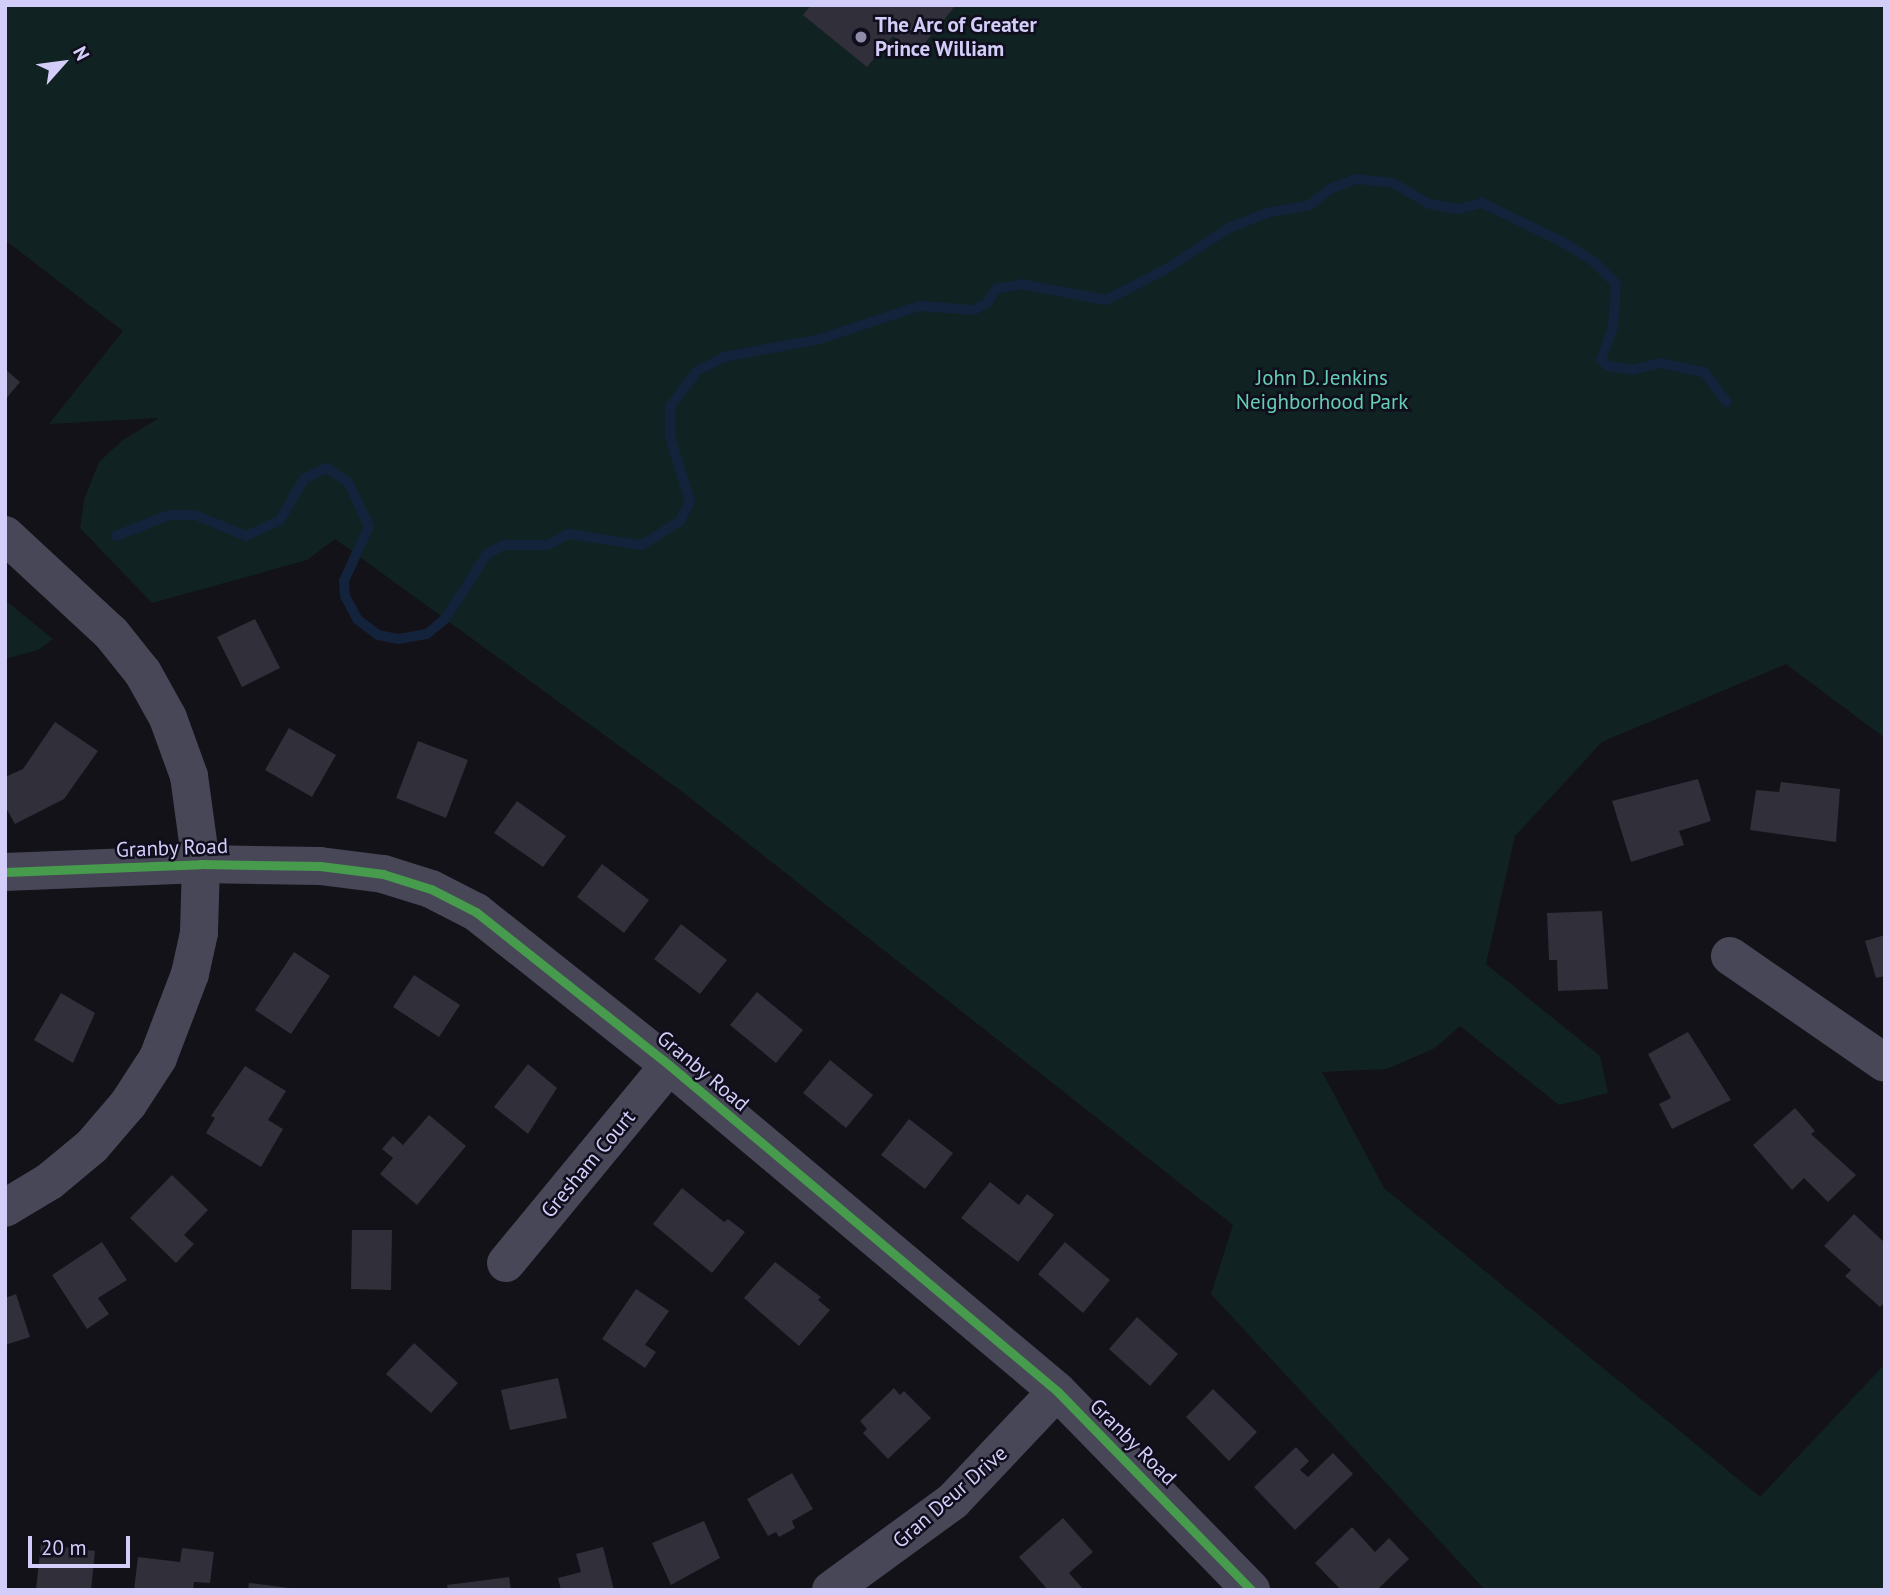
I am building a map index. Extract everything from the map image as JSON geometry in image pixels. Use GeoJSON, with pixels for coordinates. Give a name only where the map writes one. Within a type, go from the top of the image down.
{"type":"FeatureCollection","features":[{"type":"Feature","properties":{"kind":"street"},"geometry":{"type":"LineString","coordinates":[[5,535],[111,633],[143,673],[168,718],[189,776],[201,864],[199,933],[190,974],[158,1058],[128,1104],[92,1146],[50,1181],[5,1208]]}},
{"type":"Feature","properties":{"kind":"street","name":"Granby Road"},"geometry":{"type":"LineString","coordinates":[[5,872],[201,864],[320,866],[383,874],[431,889],[476,912],[669,1065],[1057,1391],[1251,1590]]}},
{"type":"Feature","properties":{"kind":"street"},"geometry":{"type":"LineString","coordinates":[[1730,956],[1885,1063]]}},
{"type":"Feature","properties":{"kind":"street","name":"Gresham Court"},"geometry":{"type":"LineString","coordinates":[[506,1263],[669,1065]]}},
{"type":"Feature","properties":{"kind":"street","name":"Gran Deur Drive"},"geometry":{"type":"LineString","coordinates":[[831,1590],[953,1501],[1057,1391]]}},
{"type":"Feature","properties":{"kind":"green space","name":"John D. Jenkins Neighborhood Park"},"geometry":{"type":"Polygon","coordinates":[[[5,5],[1885,5],[1885,738],[1786,664],[1602,742],[1515,836],[1486,964],[1600,1056],[1608,1093],[1559,1105],[1460,1026],[1435,1048],[1387,1069],[1322,1072],[1384,1188],[1760,1497],[1885,1364],[1885,1590],[1485,1590],[1211,1294],[1233,1225],[684,793],[335,539],[307,560],[152,603],[80,528],[84,500],[99,462],[123,440],[159,418],[49,424],[123,331],[5,240],[5,5]]]}},
{"type":"Feature","properties":{"kind":"green space"},"geometry":{"type":"Polygon","coordinates":[[[5,600],[53,639],[38,650],[5,659],[5,600]]]}},
{"type":"Feature","properties":{"kind":"building","name":"The Arc of Greater Prince William"},"geometry":{"type":"Polygon","coordinates":[[[811,5],[956,5],[915,55],[893,36],[867,67],[803,15],[811,5]]]}},
{"type":"Feature","properties":{"kind":"building"},"geometry":{"type":"Polygon","coordinates":[[[5,369],[20,382],[5,400],[5,369]]]}},
{"type":"Feature","properties":{"kind":"building"},"geometry":{"type":"Polygon","coordinates":[[[255,619],[280,668],[242,687],[217,637],[255,619]]]}},
{"type":"Feature","properties":{"kind":"building"},"geometry":{"type":"Polygon","coordinates":[[[55,722],[98,751],[64,799],[15,824],[5,806],[5,777],[23,769],[55,722]]]}},
{"type":"Feature","properties":{"kind":"building"},"geometry":{"type":"Polygon","coordinates":[[[289,728],[336,755],[312,797],[265,770],[289,728]]]}},
{"type":"Feature","properties":{"kind":"building"},"geometry":{"type":"Polygon","coordinates":[[[418,741],[468,760],[446,818],[396,798],[418,741]]]}},
{"type":"Feature","properties":{"kind":"building"},"geometry":{"type":"Polygon","coordinates":[[[1698,779],[1711,821],[1679,831],[1684,845],[1631,862],[1612,801],[1698,779]]]}},
{"type":"Feature","properties":{"kind":"building"},"geometry":{"type":"Polygon","coordinates":[[[1781,782],[1840,789],[1836,842],[1750,830],[1756,790],[1779,792],[1781,782]]]}},
{"type":"Feature","properties":{"kind":"building"},"geometry":{"type":"Polygon","coordinates":[[[517,801],[566,836],[543,867],[494,833],[517,801]]]}},
{"type":"Feature","properties":{"kind":"building"},"geometry":{"type":"Polygon","coordinates":[[[602,864],[649,900],[624,933],[577,897],[602,864]]]}},
{"type":"Feature","properties":{"kind":"building"},"geometry":{"type":"Polygon","coordinates":[[[1602,911],[1608,989],[1558,991],[1557,960],[1549,960],[1547,913],[1602,911]]]}},
{"type":"Feature","properties":{"kind":"building"},"geometry":{"type":"Polygon","coordinates":[[[681,924],[727,960],[700,994],[654,959],[681,924]]]}},
{"type":"Feature","properties":{"kind":"building"},"geometry":{"type":"Polygon","coordinates":[[[1885,935],[1885,976],[1876,978],[1865,941],[1885,935]]]}},
{"type":"Feature","properties":{"kind":"building"},"geometry":{"type":"Polygon","coordinates":[[[294,952],[330,976],[291,1034],[255,1010],[294,952]]]}},
{"type":"Feature","properties":{"kind":"building"},"geometry":{"type":"Polygon","coordinates":[[[414,975],[460,1005],[439,1037],[393,1007],[414,975]]]}},
{"type":"Feature","properties":{"kind":"building"},"geometry":{"type":"Polygon","coordinates":[[[757,992],[803,1030],[776,1063],[730,1025],[757,992]]]}},
{"type":"Feature","properties":{"kind":"building"},"geometry":{"type":"Polygon","coordinates":[[[61,993],[95,1013],[73,1063],[34,1040],[61,993]]]}},
{"type":"Feature","properties":{"kind":"building"},"geometry":{"type":"Polygon","coordinates":[[[1688,1032],[1731,1100],[1672,1129],[1659,1104],[1671,1098],[1648,1054],[1688,1032]]]}},
{"type":"Feature","properties":{"kind":"building"},"geometry":{"type":"Polygon","coordinates":[[[830,1060],[873,1095],[846,1128],[803,1093],[830,1060]]]}},
{"type":"Feature","properties":{"kind":"building"},"geometry":{"type":"Polygon","coordinates":[[[528,1064],[557,1088],[528,1134],[494,1107],[528,1064]]]}},
{"type":"Feature","properties":{"kind":"building"},"geometry":{"type":"Polygon","coordinates":[[[245,1066],[286,1091],[268,1120],[283,1129],[261,1167],[206,1133],[215,1118],[211,1116],[245,1066]]]}},
{"type":"Feature","properties":{"kind":"building"},"geometry":{"type":"Polygon","coordinates":[[[1795,1108],[1815,1131],[1811,1134],[1856,1175],[1828,1202],[1804,1178],[1792,1190],[1753,1145],[1795,1108]]]}},
{"type":"Feature","properties":{"kind":"building"},"geometry":{"type":"Polygon","coordinates":[[[429,1115],[466,1146],[417,1205],[380,1174],[393,1158],[382,1149],[393,1136],[403,1145],[429,1115]]]}},
{"type":"Feature","properties":{"kind":"building"},"geometry":{"type":"Polygon","coordinates":[[[909,1119],[953,1153],[925,1189],[881,1155],[909,1119]]]}},
{"type":"Feature","properties":{"kind":"building"},"geometry":{"type":"Polygon","coordinates":[[[172,1175],[208,1210],[184,1235],[194,1244],[176,1263],[130,1218],[172,1175]]]}},
{"type":"Feature","properties":{"kind":"building"},"geometry":{"type":"Polygon","coordinates":[[[990,1182],[1019,1205],[1027,1194],[1054,1215],[1018,1262],[961,1218],[990,1182]]]}},
{"type":"Feature","properties":{"kind":"building"},"geometry":{"type":"Polygon","coordinates":[[[682,1188],[724,1222],[728,1219],[745,1232],[712,1273],[653,1224],[682,1188]]]}},
{"type":"Feature","properties":{"kind":"building"},"geometry":{"type":"Polygon","coordinates":[[[1854,1214],[1885,1243],[1885,1302],[1880,1307],[1845,1276],[1851,1270],[1824,1246],[1854,1214]]]}},
{"type":"Feature","properties":{"kind":"building"},"geometry":{"type":"Polygon","coordinates":[[[352,1230],[392,1230],[391,1290],[351,1289],[352,1230]]]}},
{"type":"Feature","properties":{"kind":"building"},"geometry":{"type":"Polygon","coordinates":[[[102,1242],[127,1280],[98,1298],[109,1314],[87,1329],[52,1275],[102,1242]]]}},
{"type":"Feature","properties":{"kind":"building"},"geometry":{"type":"Polygon","coordinates":[[[1065,1242],[1110,1280],[1083,1313],[1038,1274],[1065,1242]]]}},
{"type":"Feature","properties":{"kind":"building"},"geometry":{"type":"Polygon","coordinates":[[[775,1262],[821,1297],[818,1300],[830,1310],[799,1346],[744,1298],[775,1262]]]}},
{"type":"Feature","properties":{"kind":"building"},"geometry":{"type":"Polygon","coordinates":[[[636,1289],[669,1311],[645,1345],[656,1352],[645,1368],[602,1339],[636,1289]]]}},
{"type":"Feature","properties":{"kind":"building"},"geometry":{"type":"Polygon","coordinates":[[[16,1294],[30,1337],[5,1345],[5,1298],[16,1294]]]}},
{"type":"Feature","properties":{"kind":"building"},"geometry":{"type":"Polygon","coordinates":[[[1137,1317],[1178,1354],[1150,1386],[1109,1349],[1137,1317]]]}},
{"type":"Feature","properties":{"kind":"building"},"geometry":{"type":"Polygon","coordinates":[[[414,1343],[458,1383],[431,1413],[386,1374],[414,1343]]]}},
{"type":"Feature","properties":{"kind":"building"},"geometry":{"type":"Polygon","coordinates":[[[558,1378],[567,1418],[510,1430],[501,1390],[558,1378]]]}},
{"type":"Feature","properties":{"kind":"building"},"geometry":{"type":"Polygon","coordinates":[[[894,1388],[900,1395],[904,1391],[931,1418],[888,1459],[863,1433],[867,1429],[860,1421],[894,1388]]]}},
{"type":"Feature","properties":{"kind":"building"},"geometry":{"type":"Polygon","coordinates":[[[1213,1389],[1257,1432],[1229,1461],[1186,1417],[1213,1389]]]}},
{"type":"Feature","properties":{"kind":"building"},"geometry":{"type":"Polygon","coordinates":[[[1296,1447],[1309,1461],[1300,1470],[1308,1477],[1333,1453],[1353,1474],[1295,1530],[1254,1487],[1296,1447]]]}},
{"type":"Feature","properties":{"kind":"building"},"geometry":{"type":"Polygon","coordinates":[[[792,1473],[813,1509],[792,1521],[795,1528],[779,1537],[776,1532],[768,1536],[747,1499],[792,1473]]]}},
{"type":"Feature","properties":{"kind":"building"},"geometry":{"type":"Polygon","coordinates":[[[1063,1518],[1093,1552],[1069,1573],[1084,1590],[1048,1590],[1019,1557],[1063,1518]]]}},
{"type":"Feature","properties":{"kind":"building"},"geometry":{"type":"Polygon","coordinates":[[[704,1521],[720,1558],[671,1585],[652,1543],[704,1521]]]}},
{"type":"Feature","properties":{"kind":"building"},"geometry":{"type":"Polygon","coordinates":[[[1352,1527],[1375,1552],[1389,1538],[1409,1559],[1377,1590],[1341,1590],[1315,1563],[1352,1527]]]}},
{"type":"Feature","properties":{"kind":"building"},"geometry":{"type":"Polygon","coordinates":[[[41,1544],[95,1551],[91,1590],[36,1589],[41,1544]]]}},
{"type":"Feature","properties":{"kind":"building"},"geometry":{"type":"Polygon","coordinates":[[[603,1547],[614,1590],[561,1590],[558,1578],[581,1572],[576,1554],[603,1547]]]}},
{"type":"Feature","properties":{"kind":"building"},"geometry":{"type":"Polygon","coordinates":[[[182,1548],[214,1552],[210,1583],[194,1582],[193,1590],[134,1590],[138,1557],[180,1562],[182,1548]]]}},
{"type":"Feature","properties":{"kind":"building"},"geometry":{"type":"Polygon","coordinates":[[[509,1577],[511,1590],[448,1590],[447,1585],[509,1577]]]}},
{"type":"Feature","properties":{"kind":"building"},"geometry":{"type":"Polygon","coordinates":[[[249,1583],[290,1588],[290,1590],[248,1590],[249,1583]]]}},
{"type":"Feature","properties":{"kind":"waterway"},"geometry":{"type":"LineString","coordinates":[[116,536],[169,515],[195,515],[246,536],[280,520],[304,479],[327,468],[348,482],[369,526],[344,581],[345,596],[357,619],[378,635],[398,639],[427,634],[445,619],[487,554],[503,545],[548,545],[568,534],[642,545],[680,521],[690,501],[670,437],[670,407],[697,371],[724,357],[820,339],[919,306],[974,310],[988,302],[996,289],[1021,284],[1106,300],[1166,269],[1231,227],[1270,212],[1310,205],[1330,189],[1356,179],[1393,183],[1429,204],[1458,209],[1482,203],[1561,241],[1593,261],[1616,284],[1613,327],[1601,360],[1608,366],[1632,370],[1660,363],[1704,372],[1727,402]]}},
{"type":"Feature","properties":{"kind":"cycle path"},"geometry":{"type":"LineString","coordinates":[[5,872],[201,864],[320,866],[383,874],[431,889],[476,912],[669,1065],[1057,1391],[1251,1590]]}},
{"type":"Feature","properties":{"kind":"place","name":"The Arc of Greater Prince William"},"geometry":{"type":"Point","coordinates":[861,37]}}]}
